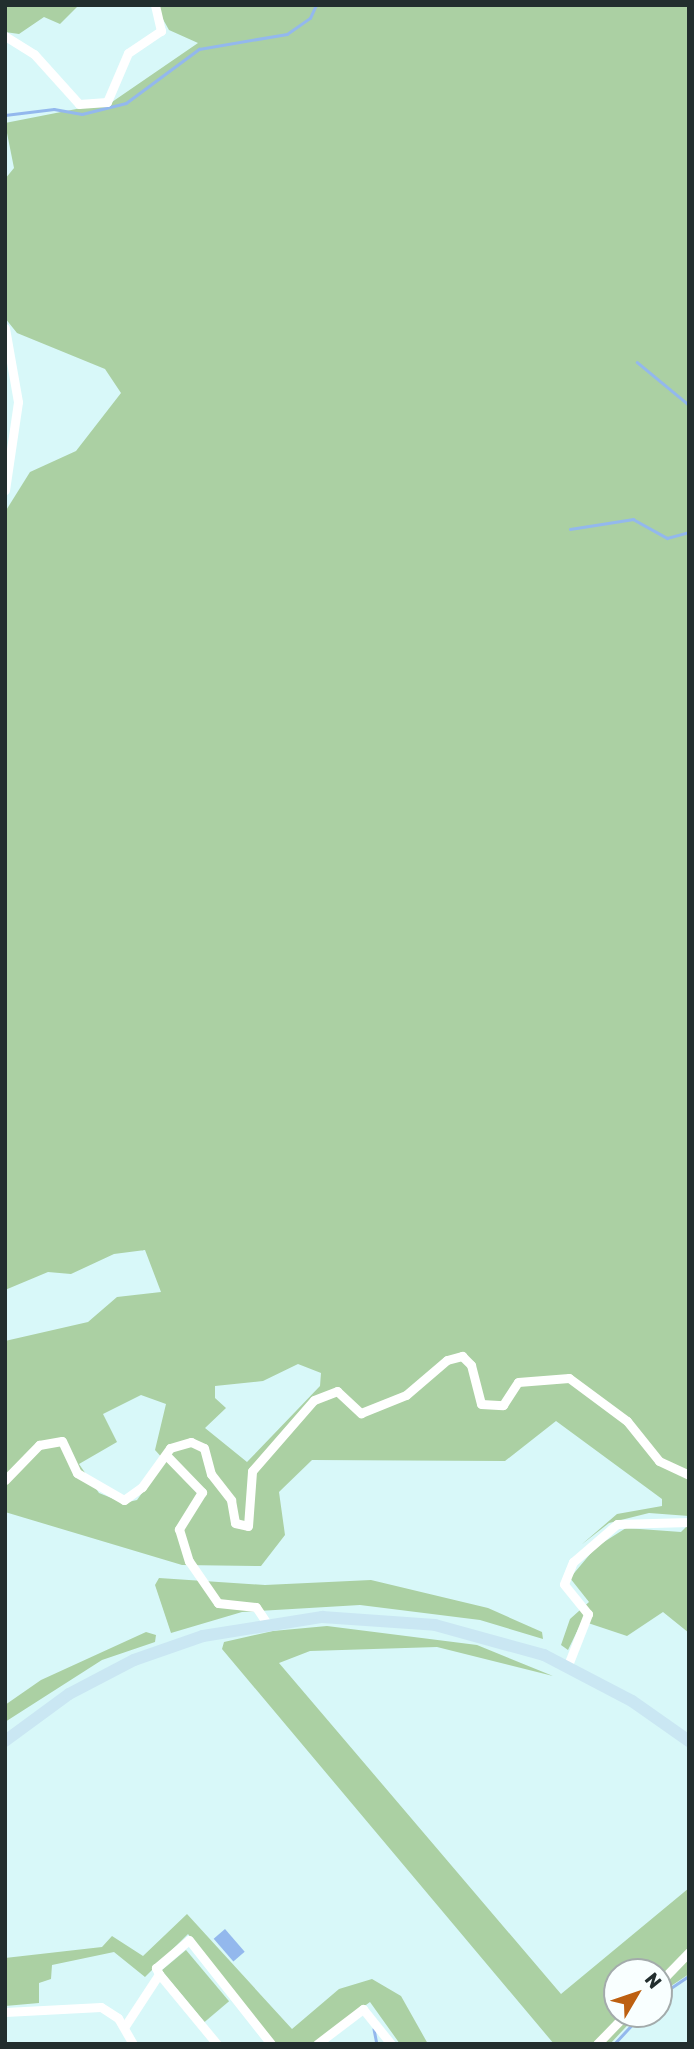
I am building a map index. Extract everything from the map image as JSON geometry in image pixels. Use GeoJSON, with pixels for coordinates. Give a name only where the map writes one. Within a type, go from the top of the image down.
{"type":"FeatureCollection","features":[{"type":"Feature","properties":{"kind":"street"},"geometry":{"type":"LineString","coordinates":[[5,36],[34,54],[79,104],[107,102],[128,52],[161,31],[155,5]]}},
{"type":"Feature","properties":{"kind":"street"},"geometry":{"type":"LineString","coordinates":[[5,328],[18,402],[5,490]]}},
{"type":"Feature","properties":{"kind":"street"},"geometry":{"type":"LineString","coordinates":[[5,1480],[52,1439],[68,1448],[77,1473],[124,1500],[178,1444],[204,1448],[211,1474],[231,1500],[235,1523],[248,1526],[252,1471],[314,1400],[337,1391],[361,1413],[406,1395],[447,1360],[462,1356],[471,1365],[481,1404],[503,1405],[518,1382],[569,1378],[627,1421],[659,1461],[689,1475]]}},
{"type":"Feature","properties":{"kind":"street"},"geometry":{"type":"LineString","coordinates":[[166,1455],[202,1492],[179,1530],[190,1561],[205,1588],[218,1603],[256,1607],[266,1622]]}},
{"type":"Feature","properties":{"kind":"street"},"geometry":{"type":"LineString","coordinates":[[568,1665],[588,1614],[564,1584],[573,1562],[617,1524],[689,1522]]}},
{"type":"Feature","properties":{"kind":"street"},"geometry":{"type":"LineString","coordinates":[[5,1741],[69,1694],[134,1660],[266,1622],[345,1617],[435,1625],[568,1665],[689,1741]]}},
{"type":"Feature","properties":{"kind":"street"},"geometry":{"type":"LineString","coordinates":[[217,2044],[156,1968],[189,1940],[271,2044]]}},
{"type":"Feature","properties":{"kind":"street"},"geometry":{"type":"LineString","coordinates":[[673,1969],[689,1952]]}},
{"type":"Feature","properties":{"kind":"street"},"geometry":{"type":"LineString","coordinates":[[125,2026],[159,1974]]}},
{"type":"Feature","properties":{"kind":"street"},"geometry":{"type":"LineString","coordinates":[[5,2012],[92,2005],[125,2026],[133,2044]]}},
{"type":"Feature","properties":{"kind":"street"},"geometry":{"type":"LineString","coordinates":[[317,2044],[363,2009],[391,2044]]}},
{"type":"Feature","properties":{"kind":"street"},"geometry":{"type":"LineString","coordinates":[[597,2044],[612,2028]]}},
{"type":"Feature","properties":{"kind":"green space"},"geometry":{"type":"Polygon","coordinates":[[[5,5],[79,5],[60,24],[44,17],[19,34],[5,32],[5,5]]]}},
{"type":"Feature","properties":{"kind":"green space"},"geometry":{"type":"Polygon","coordinates":[[[155,5],[689,5],[689,1516],[649,1513],[609,1523],[581,1545],[617,1514],[662,1506],[662,1499],[556,1421],[505,1461],[312,1460],[279,1492],[285,1535],[261,1566],[182,1565],[5,1512],[5,1341],[88,1322],[117,1297],[161,1292],[145,1250],[114,1254],[71,1274],[48,1272],[5,1290],[5,512],[30,472],[76,451],[121,393],[105,369],[17,333],[5,318],[5,179],[14,168],[5,123],[112,102],[198,43],[169,30],[155,5]],[[298,1364],[263,1381],[215,1386],[215,1398],[226,1408],[205,1428],[247,1462],[320,1386],[321,1373],[298,1364]],[[141,1395],[103,1414],[117,1442],[79,1464],[99,1493],[124,1503],[137,1500],[165,1461],[155,1450],[166,1404],[141,1395]]]}},
{"type":"Feature","properties":{"kind":"green space"},"geometry":{"type":"Polygon","coordinates":[[[689,1524],[689,1633],[663,1612],[627,1636],[582,1621],[568,1650],[561,1645],[570,1619],[589,1602],[570,1578],[596,1547],[626,1528],[681,1532],[689,1524]]]}},
{"type":"Feature","properties":{"kind":"green space"},"geometry":{"type":"Polygon","coordinates":[[[159,1578],[265,1585],[371,1580],[488,1608],[542,1632],[543,1639],[480,1620],[360,1605],[242,1612],[171,1633],[155,1585],[159,1578]]]}},
{"type":"Feature","properties":{"kind":"green space"},"geometry":{"type":"Polygon","coordinates":[[[327,1626],[477,1645],[553,1676],[437,1647],[310,1651],[279,1663],[561,1994],[603,1959],[603,2028],[625,2028],[610,2044],[554,2044],[222,1649],[224,1642],[273,1631],[327,1626]]]}},
{"type":"Feature","properties":{"kind":"green space"},"geometry":{"type":"Polygon","coordinates":[[[146,1632],[156,1635],[155,1642],[102,1660],[5,1722],[5,1705],[41,1680],[146,1632]]]}},
{"type":"Feature","properties":{"kind":"green space"},"geometry":{"type":"Polygon","coordinates":[[[689,1888],[689,1974],[673,1985],[673,1958],[604,1958],[689,1888]]]}},
{"type":"Feature","properties":{"kind":"green space"},"geometry":{"type":"Polygon","coordinates":[[[187,1914],[292,2029],[339,1989],[372,1979],[401,1996],[428,2044],[400,2044],[370,2002],[313,2044],[274,2044],[188,1934],[145,1977],[114,1952],[52,1965],[51,1979],[39,1983],[39,2003],[5,2006],[5,1958],[102,1947],[112,1936],[143,1956],[187,1914]]]}},
{"type":"Feature","properties":{"kind":"green space"},"geometry":{"type":"Polygon","coordinates":[[[186,1950],[229,2001],[205,2022],[161,1971],[186,1950]]]}},
{"type":"Feature","properties":{"kind":"water"},"geometry":{"type":"Polygon","coordinates":[[[225,1929],[245,1952],[233,1961],[214,1939],[225,1929]]]}},
{"type":"Feature","properties":{"kind":"waterway"},"geometry":{"type":"LineString","coordinates":[[5,115],[54,109],[82,114],[126,103],[199,49],[287,34],[310,18],[316,5]]}},
{"type":"Feature","properties":{"kind":"waterway"},"geometry":{"type":"LineString","coordinates":[[637,362],[689,405]]}},
{"type":"Feature","properties":{"kind":"waterway"},"geometry":{"type":"LineString","coordinates":[[570,529],[633,519],[667,538],[689,532]]}},
{"type":"Feature","properties":{"kind":"waterway"},"geometry":{"type":"LineString","coordinates":[[673,1987],[689,1976]]}},
{"type":"Feature","properties":{"kind":"waterway"},"geometry":{"type":"LineString","coordinates":[[614,2044],[629,2028]]}},
{"type":"Feature","properties":{"kind":"waterway"},"geometry":{"type":"LineString","coordinates":[[374,2029],[377,2044]]}}]}
